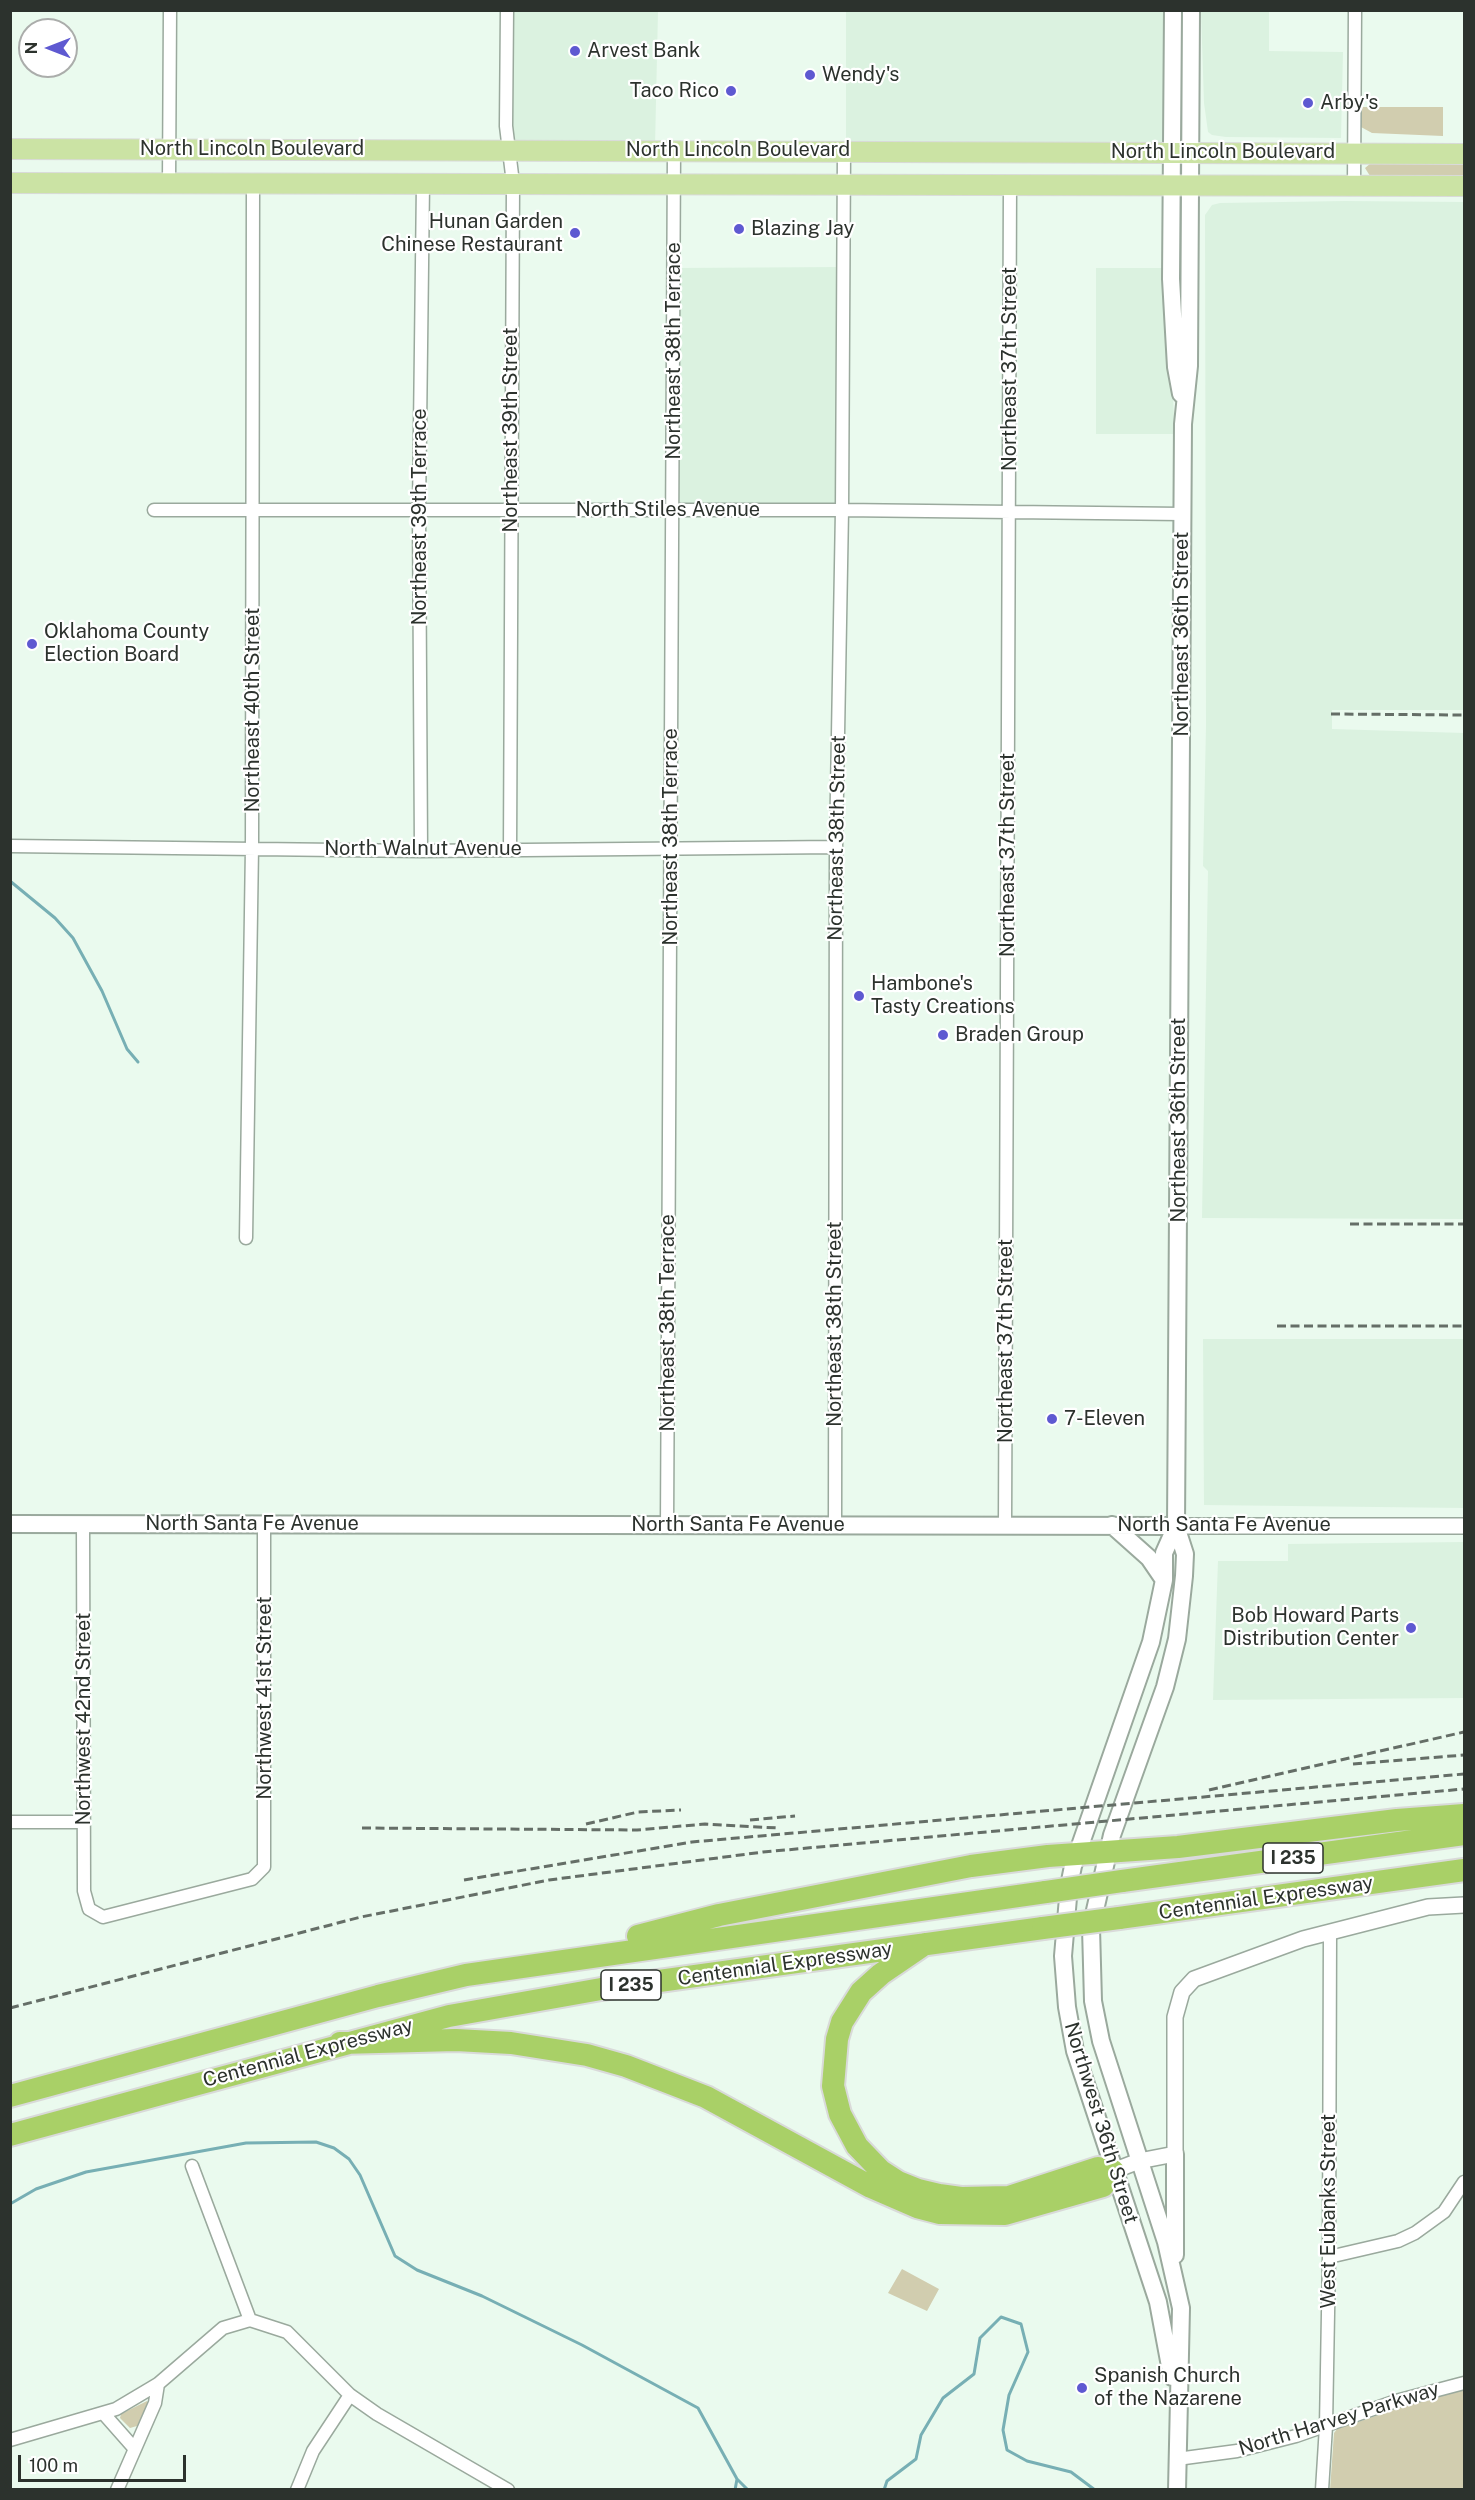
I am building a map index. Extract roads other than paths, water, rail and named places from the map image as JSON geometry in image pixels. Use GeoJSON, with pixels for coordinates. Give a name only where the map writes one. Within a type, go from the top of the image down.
{"type":"FeatureCollection","features":[{"type":"Feature","properties":{"kind":"highway"},"geometry":{"type":"LineString","coordinates":[[532,1964],[719,1915],[947,1870],[1077,1854],[1178,1847],[1397,1820],[1464,1815]]}},
{"type":"Feature","properties":{"kind":"highway","name":"Centennial Expressway"},"geometry":{"type":"LineString","coordinates":[[10,2096],[378,1996],[532,1964],[1464,1834]]}},
{"type":"Feature","properties":{"kind":"highway","name":"Centennial Expressway"},"geometry":{"type":"LineString","coordinates":[[10,2135],[340,2043],[449,2016],[520,2002],[1464,1870]]}},
{"type":"Feature","properties":{"kind":"highway"},"geometry":{"type":"LineString","coordinates":[[340,2043],[456,2040],[512,2043],[587,2055],[626,2066],[706,2097],[879,2192],[917,2207],[940,2213],[989,2216],[1019,2212],[1103,2186],[1113,2171],[1098,2168],[1040,2189],[1009,2197],[961,2198],[918,2190],[881,2171],[867,2159],[846,2129],[836,2101],[833,2072],[837,2038],[842,2022],[861,1992],[880,1974],[925,1944]]}},
{"type":"Feature","properties":{"kind":"main road","name":"Northeast 36th Street"},"geometry":{"type":"LineString","coordinates":[[1173,10],[1182,151]]}},
{"type":"Feature","properties":{"kind":"main road","name":"Northeast 36th Street"},"geometry":{"type":"LineString","coordinates":[[1108,1852],[1116,1822],[1165,1687],[1177,1639],[1185,1554],[1176,1526],[1183,407],[1176,367],[1172,300],[1191,10]]}},
{"type":"Feature","properties":{"kind":"main road","name":"North Lincoln Boulevard"},"geometry":{"type":"LineString","coordinates":[[10,149],[1182,151],[1464,154]]}},
{"type":"Feature","properties":{"kind":"main road"},"geometry":{"type":"LineString","coordinates":[[335,183],[336,149]]}},
{"type":"Feature","properties":{"kind":"main road","name":"North Lincoln Boulevard"},"geometry":{"type":"LineString","coordinates":[[10,183],[1464,186]]}},
{"type":"Feature","properties":{"kind":"main road","name":"North Santa Fe Avenue"},"geometry":{"type":"LineString","coordinates":[[10,1524],[1176,1526]]}},
{"type":"Feature","properties":{"kind":"main road"},"geometry":{"type":"LineString","coordinates":[[1112,1525],[1149,1558],[1164,1580]]}},
{"type":"Feature","properties":{"kind":"main road","name":"Northwest 36th Street"},"geometry":{"type":"LineString","coordinates":[[1176,1526],[1164,1553],[1164,1580],[1146,1659],[1077,1854],[1069,1886],[1064,1938],[1067,2007],[1075,2051],[1158,2302],[1177,2408]]}},
{"type":"Feature","properties":{"kind":"main road","name":"Northwest 36th Street"},"geometry":{"type":"LineString","coordinates":[[1108,1852],[1092,1916],[1093,2001],[1101,2041],[1174,2271],[1182,2328],[1177,2408],[1177,2490]]}},
{"type":"Feature","properties":{"kind":"main road"},"geometry":{"type":"LineString","coordinates":[[1174,2271],[1175,2154]]}},
{"type":"Feature","properties":{"kind":"street"},"geometry":{"type":"LineString","coordinates":[[169,183],[170,10]]}},
{"type":"Feature","properties":{"kind":"street","name":"Northeast 39th Street"},"geometry":{"type":"LineString","coordinates":[[507,10],[507,150],[513,183],[510,850]]}},
{"type":"Feature","properties":{"kind":"street"},"geometry":{"type":"LineString","coordinates":[[1354,186],[1355,10]]}},
{"type":"Feature","properties":{"kind":"street","name":"Northeast 38th Terrace"},"geometry":{"type":"LineString","coordinates":[[667,1525],[674,511],[674,150]]}},
{"type":"Feature","properties":{"kind":"street","name":"Northeast 38th Street"},"geometry":{"type":"LineString","coordinates":[[835,1525],[836,847],[842,510],[844,151]]}},
{"type":"Feature","properties":{"kind":"street","name":"Northeast 40th Street"},"geometry":{"type":"LineString","coordinates":[[246,1238],[252,847],[253,183]]}},
{"type":"Feature","properties":{"kind":"street","name":"Northeast 39th Terrace"},"geometry":{"type":"LineString","coordinates":[[421,851],[419,510],[423,183]]}},
{"type":"Feature","properties":{"kind":"street","name":"Northeast 37th Street"},"geometry":{"type":"LineString","coordinates":[[1005,1525],[1010,184]]}},
{"type":"Feature","properties":{"kind":"street","name":"North Stiles Avenue"},"geometry":{"type":"LineString","coordinates":[[154,510],[842,510],[1009,514],[1182,514]]}},
{"type":"Feature","properties":{"kind":"street","name":"North Walnut Avenue"},"geometry":{"type":"LineString","coordinates":[[10,846],[252,847],[421,851],[836,847]]}},
{"type":"Feature","properties":{"kind":"street","name":"Northwest 42nd Street"},"geometry":{"type":"LineString","coordinates":[[83,1524],[85,1900],[91,1912]]}},
{"type":"Feature","properties":{"kind":"street","name":"Northwest 41st Street"},"geometry":{"type":"LineString","coordinates":[[91,1912],[103,1917],[117,1916],[252,1879],[262,1870],[265,1857],[264,1524]]}},
{"type":"Feature","properties":{"kind":"street","name":"North Santa Fe Avenue"},"geometry":{"type":"LineString","coordinates":[[1176,1526],[1464,1526]]}},
{"type":"Feature","properties":{"kind":"street"},"geometry":{"type":"LineString","coordinates":[[10,1822],[84,1822]]}},
{"type":"Feature","properties":{"kind":"street"},"geometry":{"type":"LineString","coordinates":[[1113,2171],[1138,2161],[1175,2154],[1174,2017],[1178,2000],[1186,1985],[1220,1967],[1329,1933],[1428,1907],[1464,1905]]}},
{"type":"Feature","properties":{"kind":"street","name":"West Eubanks Street"},"geometry":{"type":"LineString","coordinates":[[1322,2490],[1326,2426],[1329,2257],[1329,1933]]}},
{"type":"Feature","properties":{"kind":"street"},"geometry":{"type":"LineString","coordinates":[[192,2166],[250,2320]]}},
{"type":"Feature","properties":{"kind":"street"},"geometry":{"type":"LineString","coordinates":[[1329,2257],[1388,2243],[1415,2233],[1444,2212],[1464,2182]]}},
{"type":"Feature","properties":{"kind":"street"},"geometry":{"type":"LineString","coordinates":[[10,2440],[104,2414],[158,2384],[223,2328],[250,2320],[287,2332],[350,2395],[377,2414],[501,2488]]}},
{"type":"Feature","properties":{"kind":"street","name":"North Harvey Parkway"},"geometry":{"type":"LineString","coordinates":[[1177,2459],[1237,2451],[1326,2426],[1395,2401],[1464,2383]]}},
{"type":"Feature","properties":{"kind":"street"},"geometry":{"type":"LineString","coordinates":[[117,2490],[155,2403],[158,2384]]}},
{"type":"Feature","properties":{"kind":"street"},"geometry":{"type":"LineString","coordinates":[[297,2490],[313,2451],[350,2395]]}},
{"type":"Feature","properties":{"kind":"street"},"geometry":{"type":"LineString","coordinates":[[104,2414],[134,2448]]}},
{"type":"Feature","properties":{"kind":"waterway"},"geometry":{"type":"LineString","coordinates":[[10,881],[55,918],[73,938],[102,991],[127,1049],[138,1062]]}},
{"type":"Feature","properties":{"kind":"waterway"},"geometry":{"type":"LineString","coordinates":[[10,2204],[36,2189],[86,2172],[246,2143],[316,2142],[334,2148],[349,2159],[360,2175],[395,2256],[417,2270],[482,2296],[582,2345],[698,2408],[737,2479],[748,2490]]}},
{"type":"Feature","properties":{"kind":"waterway"},"geometry":{"type":"LineString","coordinates":[[884,2490],[887,2481],[916,2459],[921,2435],[943,2398],[974,2374],[980,2338],[1001,2317],[1021,2324],[1028,2352],[1009,2395],[1003,2430],[1007,2450],[1027,2461],[1071,2472],[1095,2490]]}},
{"type":"Feature","properties":{"kind":"waterway"},"geometry":{"type":"LineString","coordinates":[[735,2490],[737,2479]]}},
{"type":"Feature","properties":{"kind":"railway"},"geometry":{"type":"LineString","coordinates":[[1331,714],[1464,715]]}},
{"type":"Feature","properties":{"kind":"railway"},"geometry":{"type":"LineString","coordinates":[[1350,1224],[1464,1224]]}},
{"type":"Feature","properties":{"kind":"railway"},"geometry":{"type":"LineString","coordinates":[[1277,1326],[1464,1326]]}},
{"type":"Feature","properties":{"kind":"railway"},"geometry":{"type":"LineString","coordinates":[[1209,1790],[1464,1732]]}},
{"type":"Feature","properties":{"kind":"railway"},"geometry":{"type":"LineString","coordinates":[[1353,1764],[1464,1755]]}},
{"type":"Feature","properties":{"kind":"railway"},"geometry":{"type":"LineString","coordinates":[[464,1880],[692,1842],[1464,1774]]}},
{"type":"Feature","properties":{"kind":"railway"},"geometry":{"type":"LineString","coordinates":[[10,2008],[361,1917],[549,1880],[763,1852],[1464,1789]]}},
{"type":"Feature","properties":{"kind":"railway"},"geometry":{"type":"LineString","coordinates":[[586,1824],[638,1812],[681,1810]]}},
{"type":"Feature","properties":{"kind":"railway"},"geometry":{"type":"LineString","coordinates":[[750,1820],[795,1816]]}},
{"type":"Feature","properties":{"kind":"railway"},"geometry":{"type":"LineString","coordinates":[[362,1828],[637,1830],[705,1824],[778,1828]]}},
{"type":"Feature","properties":{"kind":"place","name":"Arvest Bank"},"geometry":{"type":"Point","coordinates":[575,51]}},
{"type":"Feature","properties":{"kind":"place","name":"Wendy's"},"geometry":{"type":"Point","coordinates":[810,75]}},
{"type":"Feature","properties":{"kind":"place","name":"Taco Rico"},"geometry":{"type":"Point","coordinates":[731,91]}},
{"type":"Feature","properties":{"kind":"place","name":"Arby's"},"geometry":{"type":"Point","coordinates":[1308,103]}},
{"type":"Feature","properties":{"kind":"place","name":"Blazing Jay"},"geometry":{"type":"Point","coordinates":[739,229]}},
{"type":"Feature","properties":{"kind":"place","name":"Hunan Garden Chinese Restaurant"},"geometry":{"type":"Point","coordinates":[575,233]}},
{"type":"Feature","properties":{"kind":"place","name":"Oklahoma County Election Board"},"geometry":{"type":"Point","coordinates":[32,644]}},
{"type":"Feature","properties":{"kind":"place","name":"Hambone's Tasty Creations"},"geometry":{"type":"Point","coordinates":[859,996]}},
{"type":"Feature","properties":{"kind":"place","name":"Braden Group"},"geometry":{"type":"Point","coordinates":[943,1035]}},
{"type":"Feature","properties":{"kind":"place","name":"7-Eleven"},"geometry":{"type":"Point","coordinates":[1052,1419]}},
{"type":"Feature","properties":{"kind":"place","name":"Bob Howard Parts Distribution Center"},"geometry":{"type":"Point","coordinates":[1411,1628]}},
{"type":"Feature","properties":{"kind":"place","name":"Spanish Church of the Nazarene"},"geometry":{"type":"Point","coordinates":[1082,2388]}}]}
